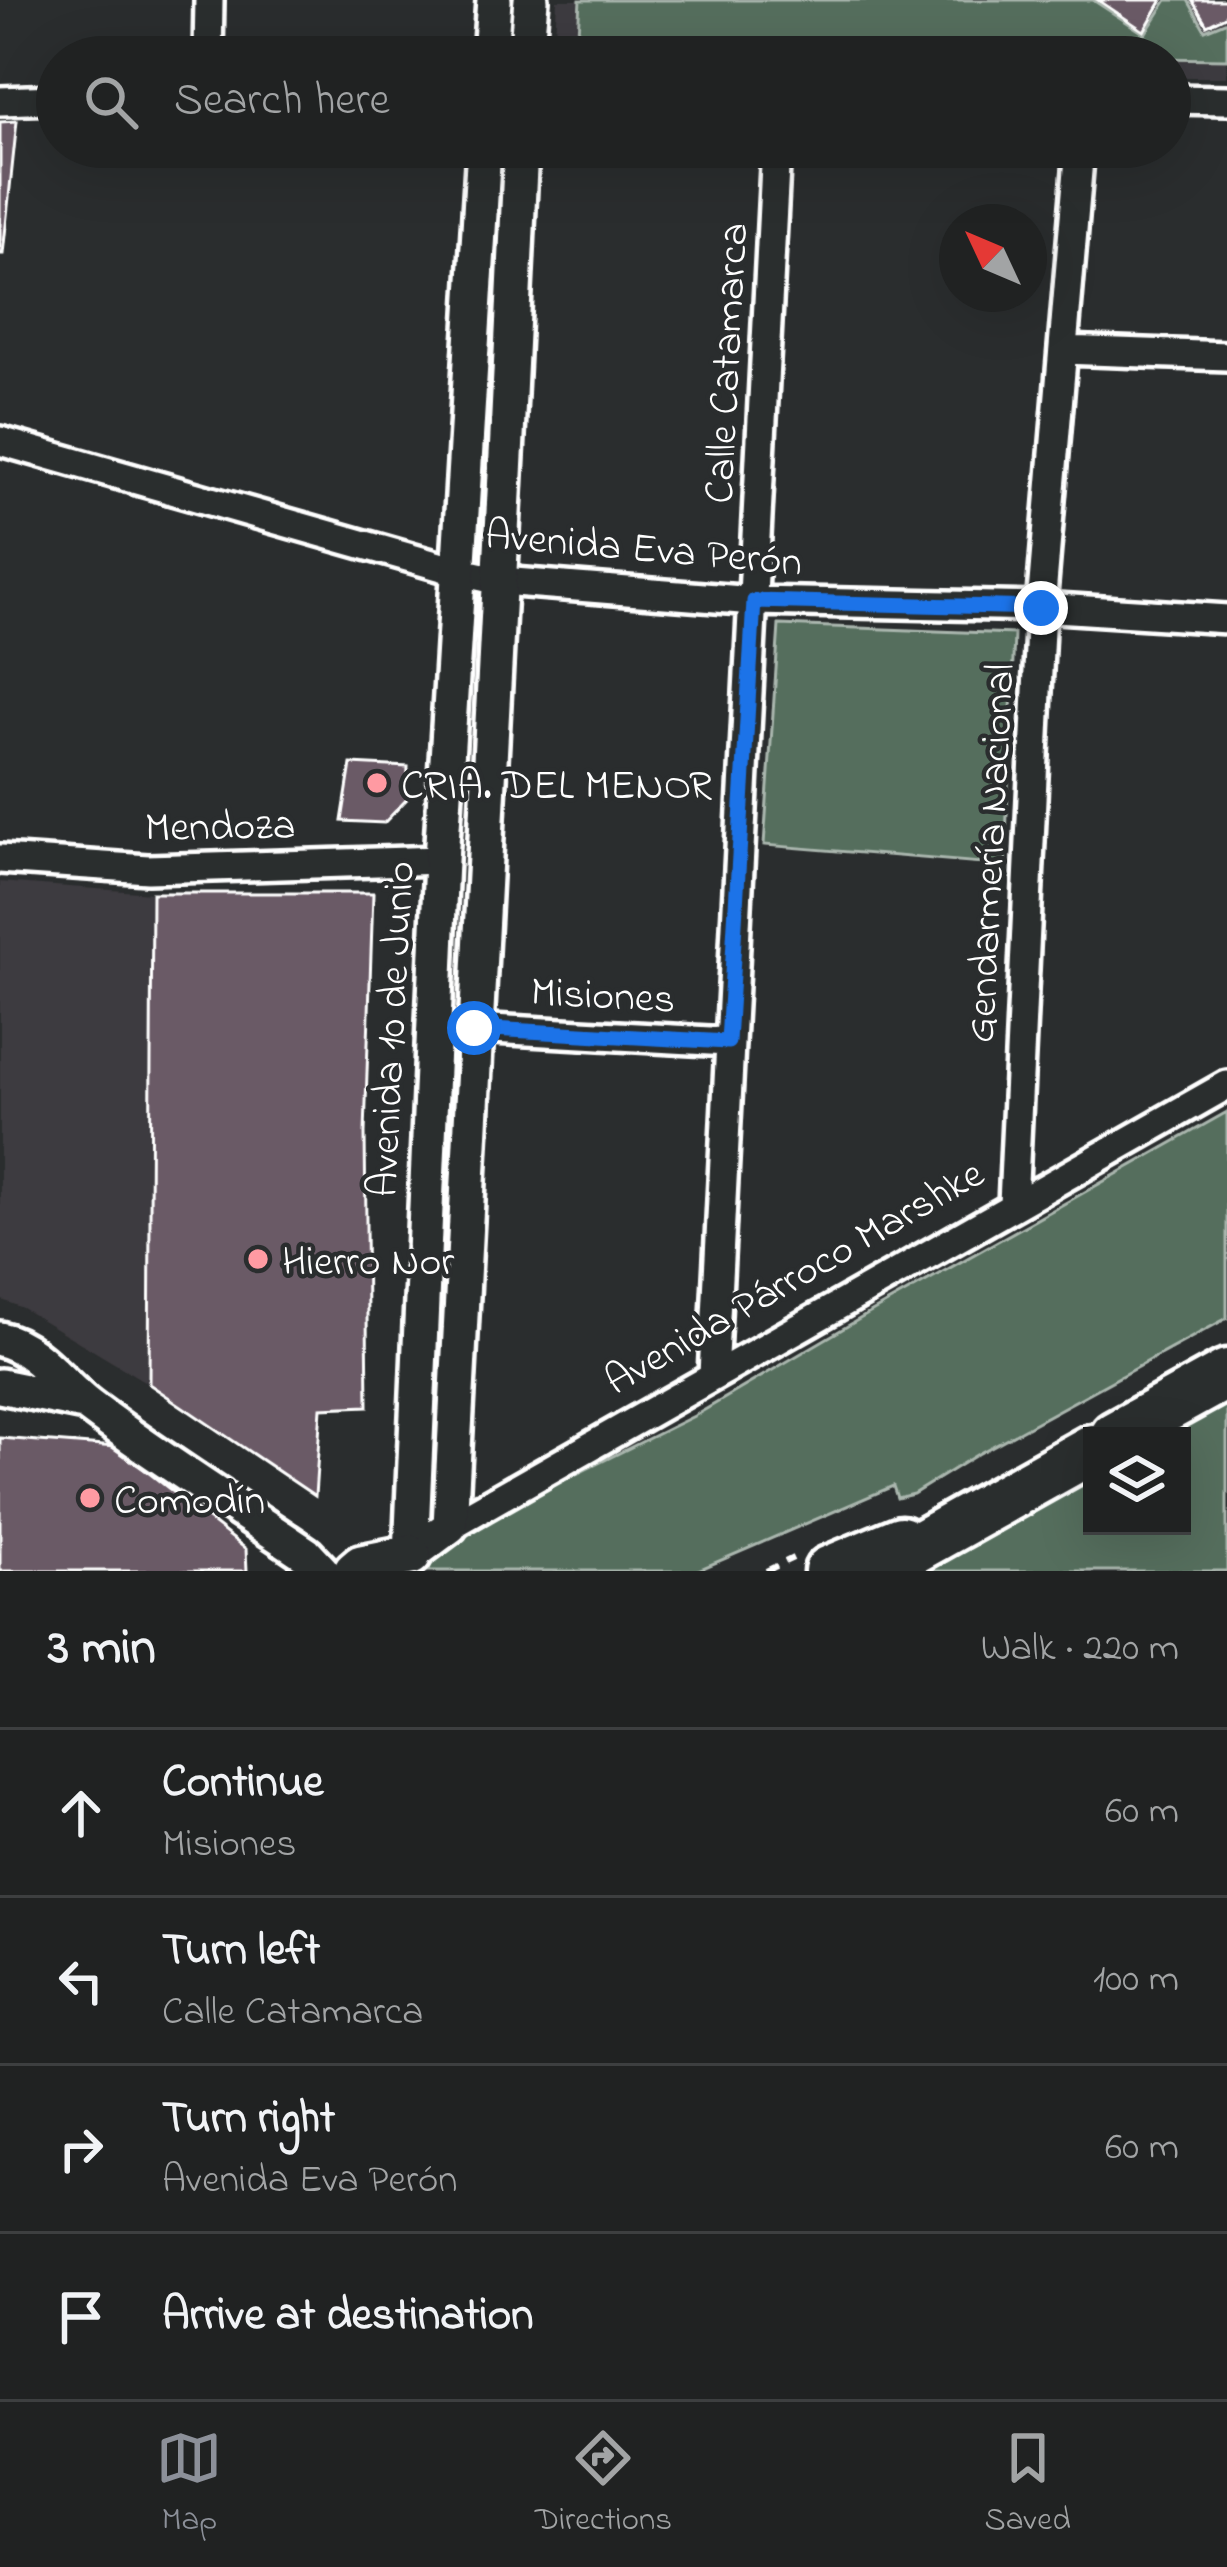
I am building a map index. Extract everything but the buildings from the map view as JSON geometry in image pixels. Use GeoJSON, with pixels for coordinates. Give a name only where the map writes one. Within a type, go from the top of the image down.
{"type":"FeatureCollection","features":[{"type":"Feature","properties":{"kind":"highway"},"geometry":{"type":"LineString","coordinates":[[1131,1427],[1227,1374]]}},
{"type":"Feature","properties":{"kind":"highway"},"geometry":{"type":"LineString","coordinates":[[874,1571],[1083,1454]]}},
{"type":"Feature","properties":{"kind":"highway"},"geometry":{"type":"LineString","coordinates":[[829,1571],[994,1503]]}},
{"type":"Feature","properties":{"kind":"street"},"geometry":{"type":"LineString","coordinates":[[208,36],[209,0]]}},
{"type":"Feature","properties":{"kind":"street"},"geometry":{"type":"LineString","coordinates":[[491,36],[494,0]]}},
{"type":"Feature","properties":{"kind":"street"},"geometry":{"type":"LineString","coordinates":[[528,36],[531,0]]}},
{"type":"Feature","properties":{"kind":"street"},"geometry":{"type":"LineString","coordinates":[[1191,99],[1227,100]]}},
{"type":"Feature","properties":{"kind":"street"},"geometry":{"type":"LineString","coordinates":[[0,101],[36,100]]}},
{"type":"Feature","properties":{"kind":"street","name":"Avenida 10 de Junio"},"geometry":{"type":"LineString","coordinates":[[359,1566],[441,860],[483,168]]}},
{"type":"Feature","properties":{"kind":"street","name":"Avenida 10 de Junio"},"geometry":{"type":"LineString","coordinates":[[450,1526],[520,168]]}},
{"type":"Feature","properties":{"kind":"street","name":"Calle Catamarca"},"geometry":{"type":"LineString","coordinates":[[713,1375],[775,168]]}},
{"type":"Feature","properties":{"kind":"street","name":"Gendarmería Nacional"},"geometry":{"type":"LineString","coordinates":[[1013,1204],[1041,608],[1077,168]]}},
{"type":"Feature","properties":{"kind":"street"},"geometry":{"type":"LineString","coordinates":[[1063,350],[1227,356]]}},
{"type":"Feature","properties":{"kind":"street","name":"Avenida Eva Perón"},"geometry":{"type":"LineString","coordinates":[[0,441],[501,581],[754,601],[1041,608],[1227,619]]}},
{"type":"Feature","properties":{"kind":"street","name":"Mendoza"},"geometry":{"type":"LineString","coordinates":[[0,859],[148,869],[441,860]]}},
{"type":"Feature","properties":{"kind":"street","name":"Misiones"},"geometry":{"type":"LineString","coordinates":[[474,1028],[728,1042]]}},
{"type":"Feature","properties":{"kind":"street","name":"Avenida Párroco Marshke"},"geometry":{"type":"LineString","coordinates":[[359,1566],[450,1526],[1227,1085]]}},
{"type":"Feature","properties":{"kind":"street"},"geometry":{"type":"LineString","coordinates":[[0,1339],[37,1360],[87,1404],[359,1566]]}},
{"type":"Feature","properties":{"kind":"street"},"geometry":{"type":"LineString","coordinates":[[0,1386],[87,1404]]}},
{"type":"Feature","properties":{"kind":"shaded area"},"geometry":{"type":"Polygon","coordinates":[[[557,0],[1227,0],[1227,77],[1191,77],[1191,36],[555,36],[557,0]]]}},
{"type":"Feature","properties":{"kind":"shaded area"},"geometry":{"type":"Polygon","coordinates":[[[0,882],[152,893],[149,1384],[0,1299],[0,882]]]}},
{"type":"Feature","properties":{"kind":"green space"},"geometry":{"type":"Polygon","coordinates":[[[580,0],[1093,0],[1145,34],[1167,0],[1188,0],[1205,30],[1227,21],[1227,59],[1191,59],[1191,36],[578,34],[580,0]]]}},
{"type":"Feature","properties":{"kind":"green space"},"geometry":{"type":"Polygon","coordinates":[[[779,625],[1014,634],[1005,865],[764,845],[779,625]]]}},
{"type":"Feature","properties":{"kind":"green space"},"geometry":{"type":"Polygon","coordinates":[[[1227,1112],[1227,1318],[913,1494],[897,1498],[893,1486],[696,1571],[415,1571],[428,1556],[522,1501],[696,1415],[1227,1112]]]}},
{"type":"Feature","properties":{"kind":"green space"},"geometry":{"type":"Polygon","coordinates":[[[1227,1397],[1227,1571],[918,1571],[1083,1479],[1083,1535],[1191,1535],[1191,1427],[1175,1427],[1227,1397]]]}},
{"type":"Feature","properties":{"kind":"place","name":"CRIA. DEL MENOR"},"geometry":{"type":"Point","coordinates":[377,783]}},
{"type":"Feature","properties":{"kind":"place","name":"Hierro Nor"},"geometry":{"type":"Point","coordinates":[258,1259]}},
{"type":"Feature","properties":{"kind":"place","name":"Comodín"},"geometry":{"type":"Point","coordinates":[90,1498]}},
{"type":"Feature","properties":{"kind":"route"},"geometry":{"type":"LineString","coordinates":[[474,1028],[728,1042],[754,601],[1041,608]]}}]}
